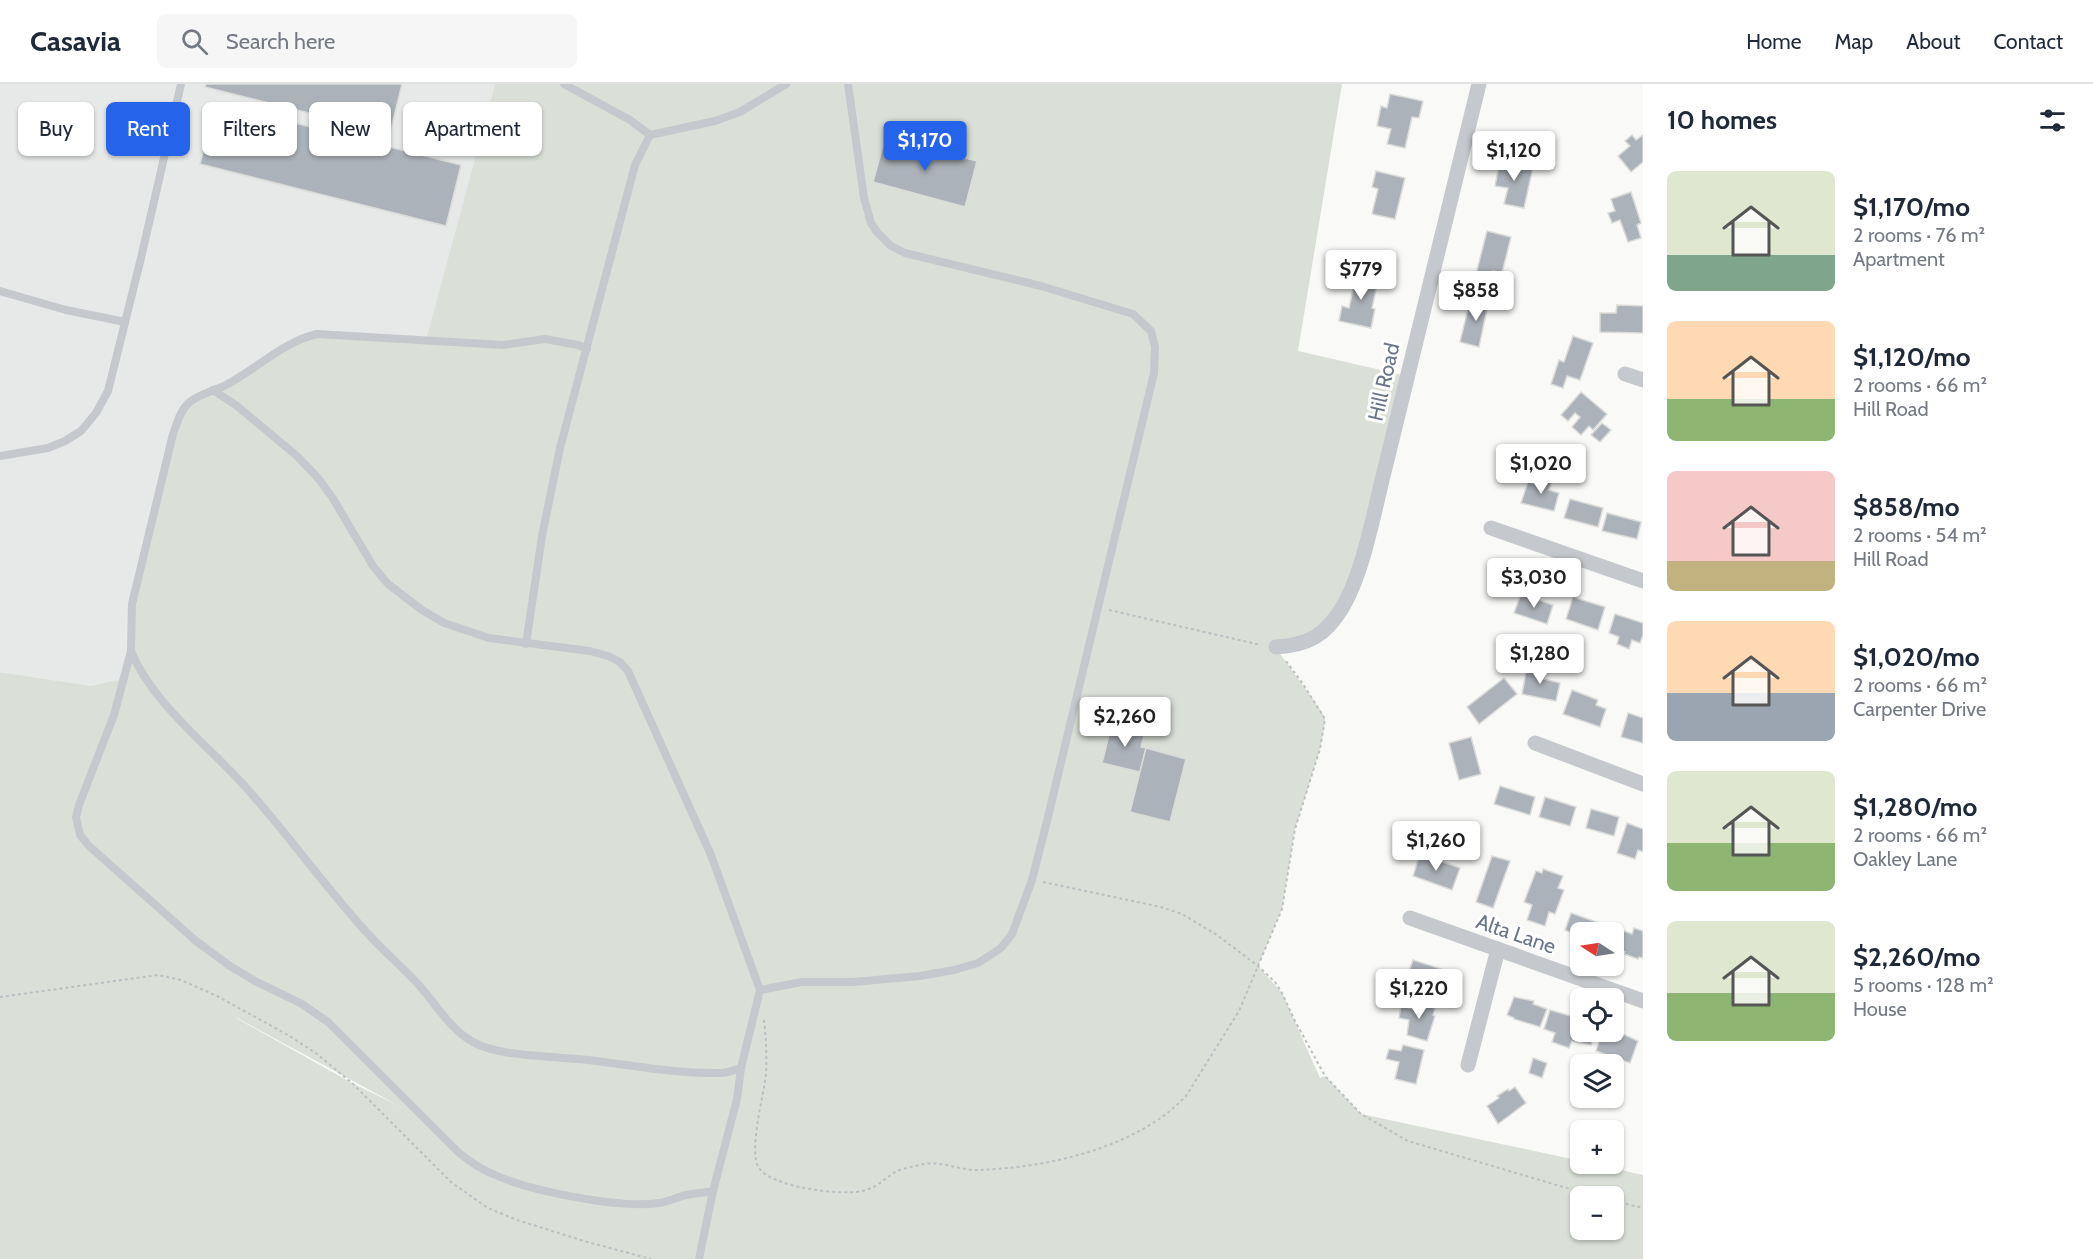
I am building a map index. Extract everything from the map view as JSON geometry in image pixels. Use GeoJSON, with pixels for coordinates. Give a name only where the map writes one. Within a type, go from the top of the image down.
{"type":"FeatureCollection","features":[{"type":"Feature","properties":{"kind":"street","name":"Hill Road"},"geometry":{"type":"LineString","coordinates":[[1276,647],[1295,646],[1322,633],[1338,614],[1351,591],[1391,444],[1479,84]]}},
{"type":"Feature","properties":{"kind":"street"},"geometry":{"type":"LineString","coordinates":[[1625,374],[1643,380]]}},
{"type":"Feature","properties":{"kind":"street"},"geometry":{"type":"LineString","coordinates":[[1491,528],[1643,581]]}},
{"type":"Feature","properties":{"kind":"street"},"geometry":{"type":"LineString","coordinates":[[1535,743],[1643,783]]}},
{"type":"Feature","properties":{"kind":"street","name":"Alta Lane"},"geometry":{"type":"LineString","coordinates":[[1410,918],[1643,1001]]}},
{"type":"Feature","properties":{"kind":"street"},"geometry":{"type":"LineString","coordinates":[[1468,1065],[1498,949]]}},
{"type":"Feature","properties":{"kind":"lane"},"geometry":{"type":"LineString","coordinates":[[0,456],[48,448],[65,441],[81,431],[96,412],[108,391],[181,84]]}},
{"type":"Feature","properties":{"kind":"lane"},"geometry":{"type":"LineString","coordinates":[[564,84],[630,120],[650,135],[715,121],[740,112],[786,84]]}},
{"type":"Feature","properties":{"kind":"lane"},"geometry":{"type":"LineString","coordinates":[[760,990],[802,982],[854,982],[920,976],[954,970],[978,963],[1001,948],[1012,934],[1032,880],[1154,373],[1155,347],[1151,331],[1133,314],[1041,286],[905,252],[891,246],[871,223],[864,198],[848,84]]}},
{"type":"Feature","properties":{"kind":"lane"},"geometry":{"type":"LineString","coordinates":[[526,644],[551,488],[617,227],[635,165],[650,135]]}},
{"type":"Feature","properties":{"kind":"lane"},"geometry":{"type":"LineString","coordinates":[[0,291],[66,310],[125,322]]}},
{"type":"Feature","properties":{"kind":"lane"},"geometry":{"type":"LineString","coordinates":[[587,349],[578,345],[545,339],[503,345],[317,334],[295,342],[224,386],[188,403],[173,434],[132,604],[131,651],[114,715],[78,811],[77,828],[89,846],[196,941],[230,966],[302,1004],[328,1022],[458,1152],[473,1164],[508,1180],[541,1190],[602,1201],[631,1204],[660,1203],[686,1195],[713,1191]]}},
{"type":"Feature","properties":{"kind":"lane"},"geometry":{"type":"LineString","coordinates":[[213,390],[237,406],[297,456],[318,478],[374,566],[401,596],[444,623],[468,632],[526,644],[590,651],[620,662],[628,671],[711,855],[760,990],[699,1259]]}},
{"type":"Feature","properties":{"kind":"lane"},"geometry":{"type":"LineString","coordinates":[[131,651],[137,665],[161,697],[241,782],[375,943],[404,969],[446,1018],[470,1041],[498,1052],[567,1057],[654,1068],[718,1073],[741,1068]]}},
{"type":"Feature","properties":{"kind":"path"},"geometry":{"type":"LineString","coordinates":[[764,1015],[767,1046],[766,1077],[756,1139],[757,1164],[760,1170],[780,1181],[809,1188],[844,1193],[861,1192],[876,1187],[897,1172],[923,1164],[934,1163],[982,1170],[1048,1162],[1104,1146],[1152,1124],[1174,1108],[1197,1080],[1239,1011],[1282,909],[1295,829],[1320,749],[1325,719],[1276,647],[1098,608]]}},
{"type":"Feature","properties":{"kind":"path"},"geometry":{"type":"LineString","coordinates":[[1032,880],[1161,907],[1182,914],[1217,935],[1258,966],[1282,993],[1325,1076],[1361,1114],[1408,1141],[1570,1189]]}},
{"type":"Feature","properties":{"kind":"path"},"geometry":{"type":"LineString","coordinates":[[0,997],[158,975],[181,980],[237,1007],[317,1054],[352,1083],[452,1183],[488,1208],[517,1220],[584,1241],[651,1259]]}},
{"type":"Feature","properties":{"kind":"path"},"geometry":{"type":"LineString","coordinates":[[1624,1203],[1643,1208]]}},
{"type":"Feature","properties":{"kind":"shaded area"},"geometry":{"type":"Polygon","coordinates":[[[0,84],[495,84],[490,102],[403,102],[403,156],[476,156],[426,341],[131,651],[121,691],[0,672],[0,84]]]}},
{"type":"Feature","properties":{"kind":"shaded area"},"geometry":{"type":"Polygon","coordinates":[[[495,84],[1342,84],[1298,351],[1407,376],[1362,554],[1333,622],[1276,648],[1325,719],[1320,749],[1295,829],[1282,909],[1258,966],[1282,993],[1320,1078],[1325,1076],[1361,1114],[1570,1159],[1570,1174],[1624,1174],[1624,1171],[1643,1175],[1643,1259],[0,1259],[0,672],[91,686],[124,679],[131,651],[132,604],[173,434],[188,403],[306,337],[426,340],[476,156],[542,156],[542,102],[490,102],[495,84]],[[237,1018],[352,1083],[399,1106],[237,1018]]]}},
{"type":"Feature","properties":{"kind":"building"},"geometry":{"type":"Polygon","coordinates":[[[206,84],[402,84],[391,129],[391,102],[309,102],[309,113],[297,110],[297,102],[265,102],[205,87],[206,84]]]}},
{"type":"Feature","properties":{"kind":"building"},"geometry":{"type":"Polygon","coordinates":[[[1390,94],[1423,101],[1419,118],[1412,117],[1405,148],[1387,144],[1391,129],[1377,126],[1381,106],[1387,108],[1390,94]]]}},
{"type":"Feature","properties":{"kind":"building"},"geometry":{"type":"Polygon","coordinates":[[[297,123],[309,127],[309,156],[391,156],[391,147],[403,150],[403,156],[425,156],[461,165],[446,226],[200,164],[202,156],[297,156],[297,123]]]}},
{"type":"Feature","properties":{"kind":"building"},"geometry":{"type":"Polygon","coordinates":[[[1632,135],[1636,140],[1643,135],[1643,162],[1631,172],[1618,156],[1630,146],[1625,141],[1632,135]]]}},
{"type":"Feature","properties":{"kind":"building"},"geometry":{"type":"Polygon","coordinates":[[[885,138],[977,161],[965,207],[873,182],[885,138]]]}},
{"type":"Feature","properties":{"kind":"building"},"geometry":{"type":"Polygon","coordinates":[[[1500,160],[1533,167],[1524,208],[1504,204],[1508,188],[1495,186],[1500,160]]]}},
{"type":"Feature","properties":{"kind":"building"},"geometry":{"type":"Polygon","coordinates":[[[1376,171],[1405,178],[1395,219],[1372,214],[1378,189],[1372,187],[1376,171]]]}},
{"type":"Feature","properties":{"kind":"building"},"geometry":{"type":"Polygon","coordinates":[[[1631,192],[1641,223],[1637,225],[1641,238],[1628,242],[1620,220],[1612,223],[1608,213],[1615,211],[1611,199],[1631,192]]]}},
{"type":"Feature","properties":{"kind":"building"},"geometry":{"type":"Polygon","coordinates":[[[1487,231],[1511,237],[1502,273],[1493,271],[1491,278],[1476,274],[1487,231]]]}},
{"type":"Feature","properties":{"kind":"building"},"geometry":{"type":"Polygon","coordinates":[[[1357,271],[1379,276],[1372,308],[1375,309],[1371,328],[1339,321],[1342,306],[1349,308],[1357,271]]]}},
{"type":"Feature","properties":{"kind":"building"},"geometry":{"type":"Polygon","coordinates":[[[1479,292],[1490,295],[1479,347],[1460,342],[1468,309],[1475,311],[1479,292]]]}},
{"type":"Feature","properties":{"kind":"building"},"geometry":{"type":"Polygon","coordinates":[[[1617,305],[1643,306],[1643,333],[1600,332],[1600,313],[1616,313],[1617,305]]]}},
{"type":"Feature","properties":{"kind":"building"},"geometry":{"type":"Polygon","coordinates":[[[1573,336],[1593,343],[1580,380],[1567,376],[1563,388],[1551,384],[1559,360],[1564,362],[1573,336]]]}},
{"type":"Feature","properties":{"kind":"building"},"geometry":{"type":"Polygon","coordinates":[[[1581,392],[1607,414],[1593,430],[1589,426],[1581,435],[1572,427],[1580,417],[1575,413],[1568,421],[1561,415],[1581,392]]]}},
{"type":"Feature","properties":{"kind":"building"},"geometry":{"type":"Polygon","coordinates":[[[1602,423],[1611,430],[1600,442],[1591,435],[1602,423]]]}},
{"type":"Feature","properties":{"kind":"building"},"geometry":{"type":"Polygon","coordinates":[[[1539,475],[1552,480],[1549,490],[1559,493],[1554,511],[1521,503],[1528,482],[1536,484],[1539,475]]]}},
{"type":"Feature","properties":{"kind":"building"},"geometry":{"type":"Polygon","coordinates":[[[1570,499],[1603,508],[1598,527],[1564,518],[1570,499]]]}},
{"type":"Feature","properties":{"kind":"building"},"geometry":{"type":"Polygon","coordinates":[[[1607,513],[1641,522],[1637,539],[1602,531],[1607,513]]]}},
{"type":"Feature","properties":{"kind":"building"},"geometry":{"type":"Polygon","coordinates":[[[1521,594],[1553,605],[1547,624],[1514,613],[1521,594]]]}},
{"type":"Feature","properties":{"kind":"building"},"geometry":{"type":"Polygon","coordinates":[[[1573,597],[1605,607],[1598,630],[1566,619],[1573,597]]]}},
{"type":"Feature","properties":{"kind":"building"},"geometry":{"type":"Polygon","coordinates":[[[1615,614],[1643,623],[1640,643],[1632,640],[1629,649],[1617,644],[1619,637],[1609,633],[1615,614]]]}},
{"type":"Feature","properties":{"kind":"building"},"geometry":{"type":"Polygon","coordinates":[[[1527,667],[1546,671],[1544,679],[1560,683],[1556,701],[1522,694],[1527,667]]]}},
{"type":"Feature","properties":{"kind":"building"},"geometry":{"type":"Polygon","coordinates":[[[1504,678],[1517,694],[1479,724],[1467,707],[1504,678]]]}},
{"type":"Feature","properties":{"kind":"building"},"geometry":{"type":"Polygon","coordinates":[[[1572,690],[1598,700],[1596,705],[1606,709],[1600,727],[1563,714],[1572,690]]]}},
{"type":"Feature","properties":{"kind":"building"},"geometry":{"type":"Polygon","coordinates":[[[1628,713],[1643,718],[1643,743],[1621,737],[1628,713]]]}},
{"type":"Feature","properties":{"kind":"building"},"geometry":{"type":"Polygon","coordinates":[[[1112,723],[1145,731],[1141,747],[1146,748],[1140,772],[1102,763],[1112,723]]]}},
{"type":"Feature","properties":{"kind":"building"},"geometry":{"type":"Polygon","coordinates":[[[1471,737],[1481,774],[1459,780],[1449,743],[1471,737]]]}},
{"type":"Feature","properties":{"kind":"building"},"geometry":{"type":"Polygon","coordinates":[[[1146,748],[1186,759],[1170,822],[1130,812],[1146,748]]]}},
{"type":"Feature","properties":{"kind":"building"},"geometry":{"type":"Polygon","coordinates":[[[1500,786],[1535,797],[1530,815],[1494,804],[1500,786]]]}},
{"type":"Feature","properties":{"kind":"building"},"geometry":{"type":"Polygon","coordinates":[[[1545,797],[1576,807],[1570,826],[1539,817],[1545,797]]]}},
{"type":"Feature","properties":{"kind":"building"},"geometry":{"type":"Polygon","coordinates":[[[1591,809],[1619,817],[1614,836],[1586,828],[1591,809]]]}},
{"type":"Feature","properties":{"kind":"building"},"geometry":{"type":"Polygon","coordinates":[[[1627,823],[1643,829],[1643,852],[1638,850],[1635,859],[1617,853],[1627,823]]]}},
{"type":"Feature","properties":{"kind":"building"},"geometry":{"type":"Polygon","coordinates":[[[1463,835],[1475,840],[1469,858],[1456,854],[1463,835]]]}},
{"type":"Feature","properties":{"kind":"building"},"geometry":{"type":"Polygon","coordinates":[[[1420,854],[1460,868],[1452,890],[1413,876],[1420,854]]]}},
{"type":"Feature","properties":{"kind":"building"},"geometry":{"type":"Polygon","coordinates":[[[1492,856],[1510,861],[1493,908],[1476,902],[1492,856]]]}},
{"type":"Feature","properties":{"kind":"building"},"geometry":{"type":"Polygon","coordinates":[[[1543,869],[1563,876],[1558,888],[1564,890],[1555,914],[1549,912],[1545,926],[1527,920],[1532,905],[1524,902],[1536,871],[1542,873],[1543,869]]]}},
{"type":"Feature","properties":{"kind":"building"},"geometry":{"type":"Polygon","coordinates":[[[1571,913],[1596,922],[1570,922],[1570,932],[1565,930],[1571,913]]]}},
{"type":"Feature","properties":{"kind":"building"},"geometry":{"type":"Polygon","coordinates":[[[1634,928],[1643,931],[1643,958],[1638,959],[1624,954],[1624,931],[1632,934],[1634,928]]]}},
{"type":"Feature","properties":{"kind":"building"},"geometry":{"type":"Polygon","coordinates":[[[1413,960],[1458,977],[1450,998],[1405,982],[1413,960]]]}},
{"type":"Feature","properties":{"kind":"building"},"geometry":{"type":"Polygon","coordinates":[[[1514,997],[1534,1001],[1533,1004],[1547,1009],[1540,1027],[1507,1015],[1514,997]]]}},
{"type":"Feature","properties":{"kind":"building"},"geometry":{"type":"Polygon","coordinates":[[[1415,1002],[1435,1008],[1433,1015],[1435,1016],[1427,1041],[1407,1035],[1409,1020],[1399,1018],[1401,1006],[1413,1009],[1415,1002]]]}},
{"type":"Feature","properties":{"kind":"building"},"geometry":{"type":"Polygon","coordinates":[[[1550,1010],[1570,1016],[1572,1042],[1569,1048],[1552,1042],[1555,1033],[1544,1029],[1550,1010]]]}},
{"type":"Feature","properties":{"kind":"building"},"geometry":{"type":"Polygon","coordinates":[[[1624,1035],[1638,1041],[1630,1063],[1624,1061],[1624,1054],[1604,1054],[1596,1051],[1599,1042],[1624,1042],[1624,1035]]]}},
{"type":"Feature","properties":{"kind":"building"},"geometry":{"type":"Polygon","coordinates":[[[1577,1042],[1592,1042],[1591,1045],[1577,1042]]]}},
{"type":"Feature","properties":{"kind":"building"},"geometry":{"type":"Polygon","coordinates":[[[1403,1045],[1424,1050],[1416,1084],[1395,1079],[1399,1062],[1386,1059],[1389,1049],[1401,1051],[1403,1045]]]}},
{"type":"Feature","properties":{"kind":"building"},"geometry":{"type":"Polygon","coordinates":[[[1533,1058],[1547,1063],[1542,1078],[1529,1073],[1533,1058]]]}},
{"type":"Feature","properties":{"kind":"building"},"geometry":{"type":"Polygon","coordinates":[[[1515,1087],[1526,1103],[1498,1124],[1487,1106],[1499,1098],[1497,1096],[1515,1087]]]}}]}
